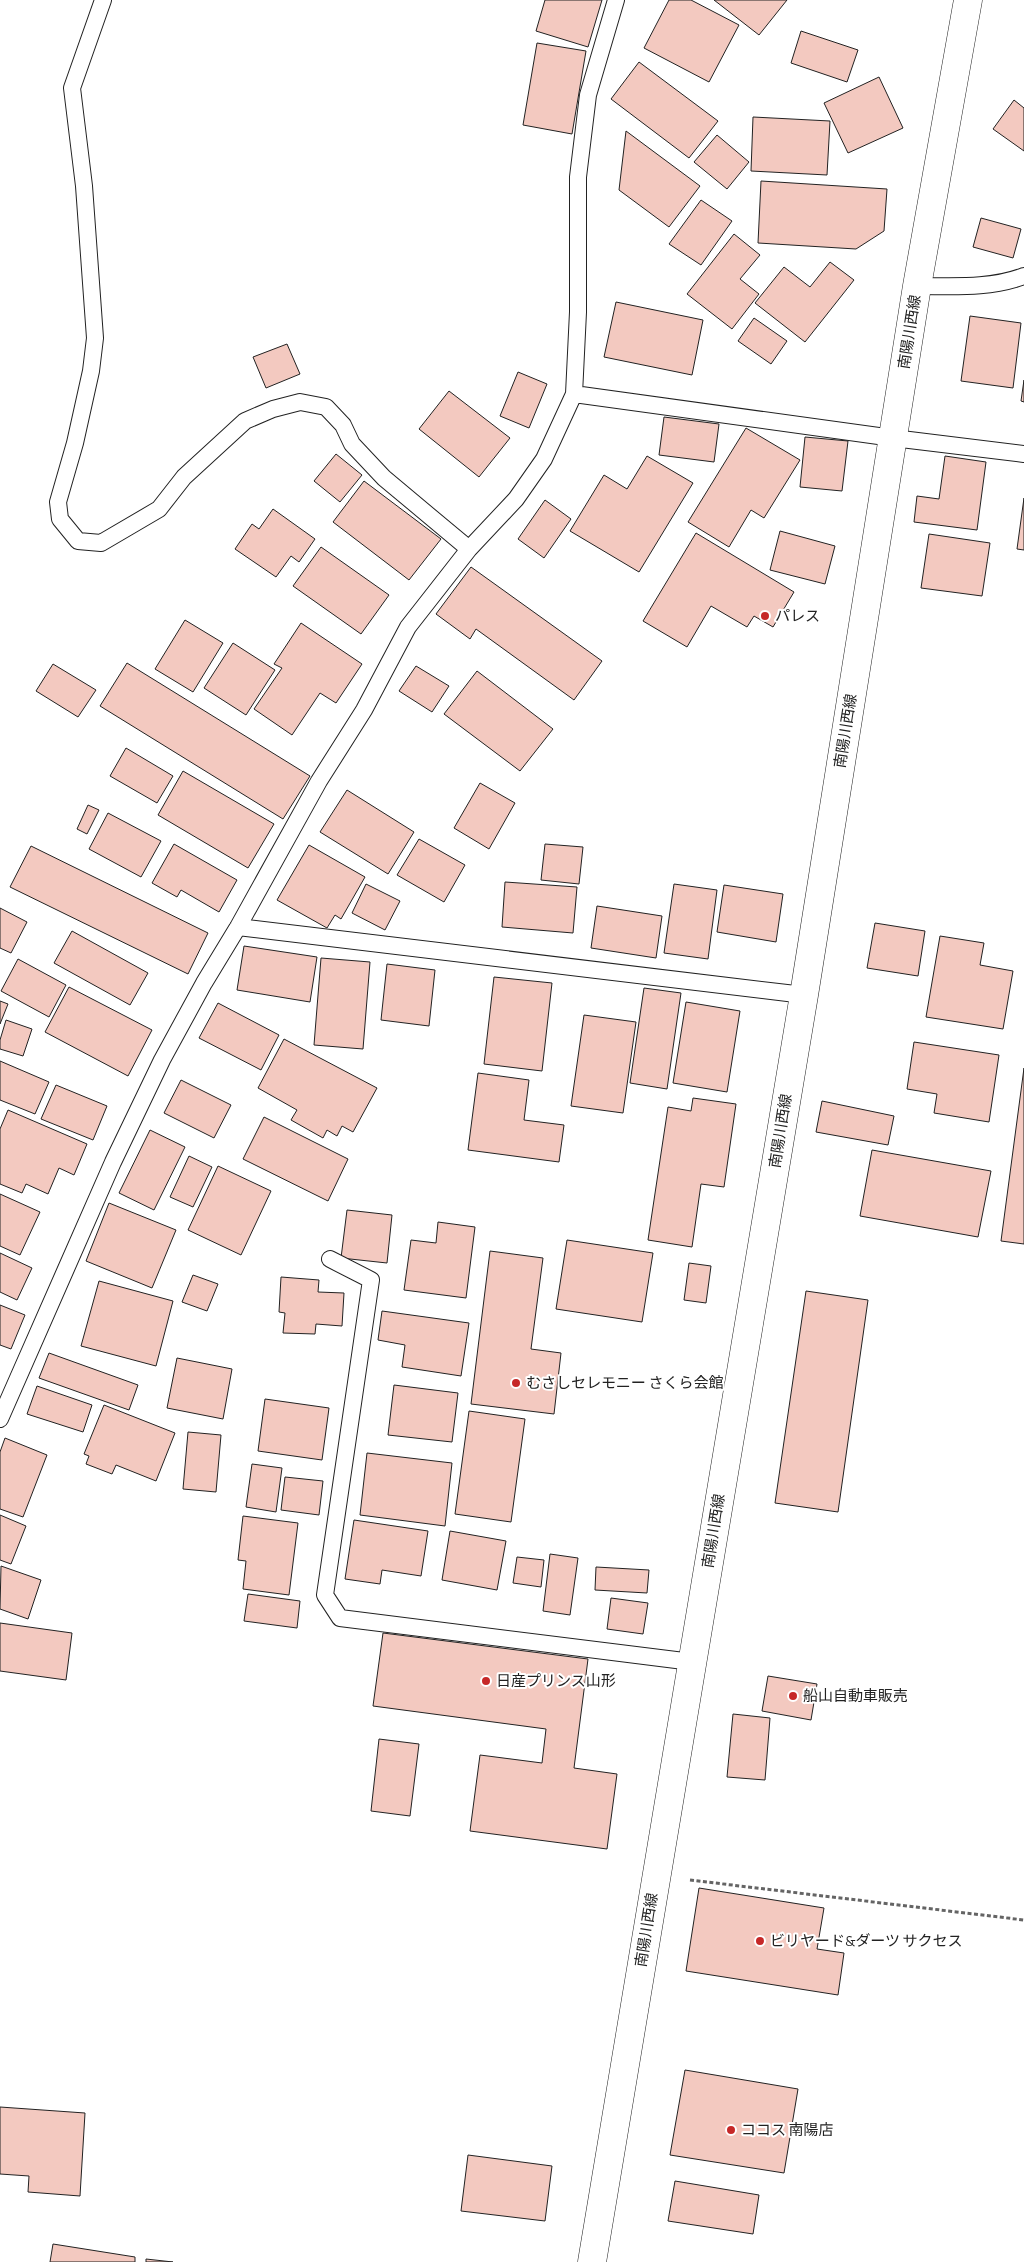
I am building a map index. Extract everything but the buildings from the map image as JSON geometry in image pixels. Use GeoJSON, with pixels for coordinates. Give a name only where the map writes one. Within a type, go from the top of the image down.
{"type":"FeatureCollection","features":[{"type":"Feature","properties":{"kind":"main road","name":"南陽川西線"},"geometry":{"type":"LineString","coordinates":[[592,2262],[804,995],[918,286],[968,0]]}},
{"type":"Feature","properties":{"kind":"lane"},"geometry":{"type":"LineString","coordinates":[[103,0],[72,88],[84,186],[95,338],[91,371],[76,442],[58,502],[60,519],[78,542],[101,543],[159,509],[184,476],[245,421],[274,408],[300,402],[326,407],[343,425],[352,444],[384,478],[469,549]]}},
{"type":"Feature","properties":{"kind":"lane"},"geometry":{"type":"LineString","coordinates":[[0,1420],[113,1162],[162,1060],[204,983],[238,927],[319,781],[364,710],[408,627],[469,549],[516,499],[544,459],[574,394],[578,312],[578,177],[588,95],[616,0]]}},
{"type":"Feature","properties":{"kind":"lane"},"geometry":{"type":"LineString","coordinates":[[918,286],[985,286],[1006,283],[1024,276]]}},
{"type":"Feature","properties":{"kind":"lane"},"geometry":{"type":"LineString","coordinates":[[574,394],[1024,454]]}},
{"type":"Feature","properties":{"kind":"lane"},"geometry":{"type":"LineString","coordinates":[[238,927],[804,995]]}},
{"type":"Feature","properties":{"kind":"lane"},"geometry":{"type":"LineString","coordinates":[[330,1259],[371,1280],[325,1595],[340,1618],[692,1662]]}},
{"type":"Feature","properties":{"kind":"path"},"geometry":{"type":"LineString","coordinates":[[656,1876],[1024,1920]]}},
{"type":"Feature","properties":{"kind":"place","name":"パレス"},"geometry":{"type":"Point","coordinates":[765,616]}},
{"type":"Feature","properties":{"kind":"place","name":"むさしセレモニー さくら会館"},"geometry":{"type":"Point","coordinates":[516,1383]}},
{"type":"Feature","properties":{"kind":"place","name":"日産プリンス山形"},"geometry":{"type":"Point","coordinates":[486,1681]}},
{"type":"Feature","properties":{"kind":"place","name":"船山自動車販売"},"geometry":{"type":"Point","coordinates":[793,1696]}},
{"type":"Feature","properties":{"kind":"place","name":"ビリヤード&ダーツ サクセス"},"geometry":{"type":"Point","coordinates":[760,1941]}},
{"type":"Feature","properties":{"kind":"place","name":"ココス 南陽店"},"geometry":{"type":"Point","coordinates":[731,2130]}}]}
